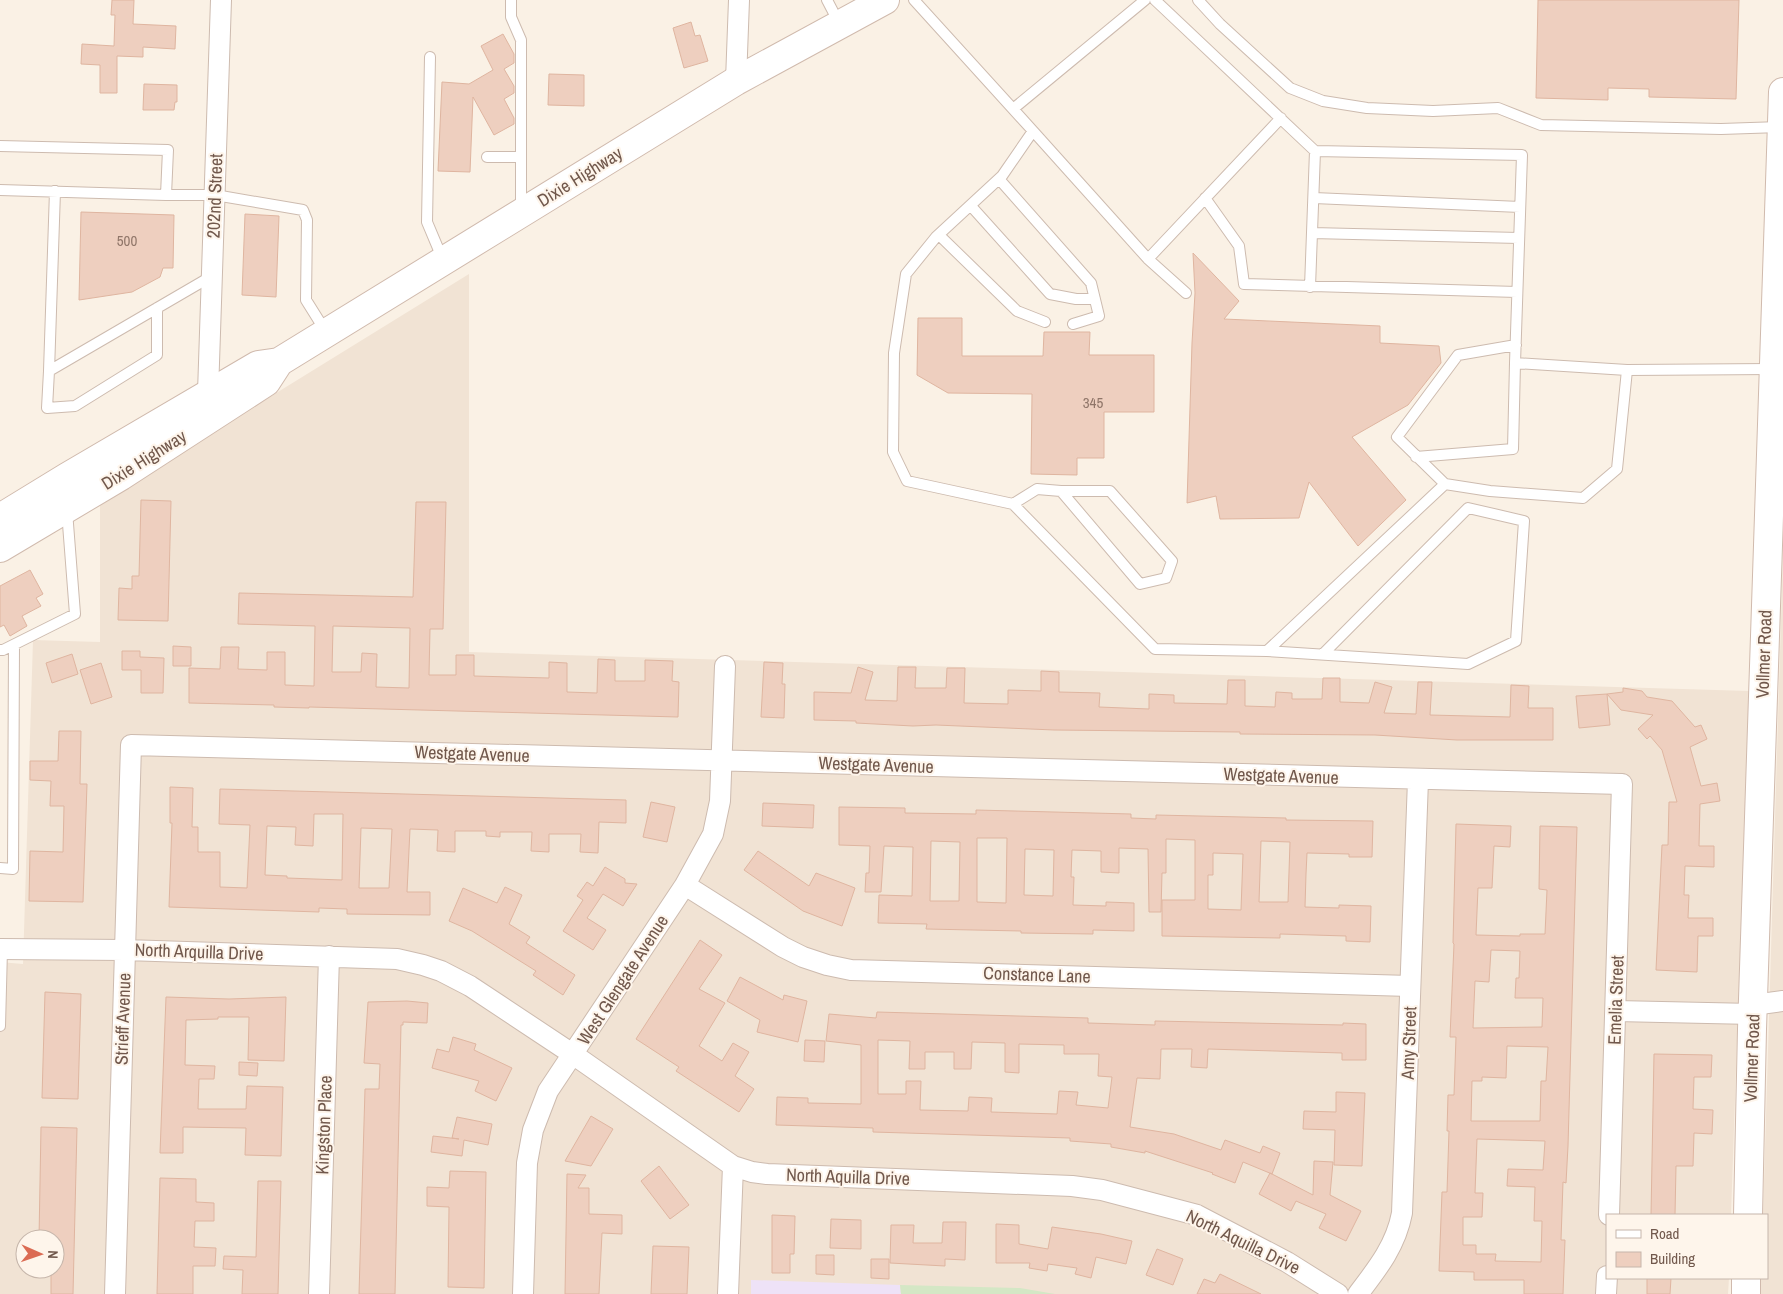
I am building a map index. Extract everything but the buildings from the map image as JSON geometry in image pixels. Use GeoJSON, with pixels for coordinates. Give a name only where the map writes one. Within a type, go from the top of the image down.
{"type":"FeatureCollection","features":[{"type":"Feature","properties":{"kind":"main road","name":"Dixie Highway"},"geometry":{"type":"LineString","coordinates":[[0,548],[121,476],[266,382],[279,362],[736,81],[885,0]]}},
{"type":"Feature","properties":{"kind":"main road","name":"Vollmer Road"},"geometry":{"type":"LineString","coordinates":[[1748,1214],[1753,1009],[1778,369],[1783,92]]}},
{"type":"Feature","properties":{"kind":"main road","name":"Dixie Highway"},"geometry":{"type":"LineString","coordinates":[[0,518],[258,364],[279,362]]}},
{"type":"Feature","properties":{"kind":"main road"},"geometry":{"type":"LineString","coordinates":[[1746,1279],[1746,1294]]}},
{"type":"Feature","properties":{"kind":"street","name":"202nd Street"},"geometry":{"type":"LineString","coordinates":[[208,393],[221,0]]}},
{"type":"Feature","properties":{"kind":"street"},"geometry":{"type":"LineString","coordinates":[[736,81],[739,0]]}},
{"type":"Feature","properties":{"kind":"street","name":"West Glengate Avenue"},"geometry":{"type":"LineString","coordinates":[[523,1294],[527,1163],[533,1130],[548,1091],[574,1055],[685,885],[713,834],[720,801],[725,666]]}},
{"type":"Feature","properties":{"kind":"street","name":"Westgate Avenue"},"geometry":{"type":"LineString","coordinates":[[131,745],[1622,784]]}},
{"type":"Feature","properties":{"kind":"street","name":"Strieff Avenue"},"geometry":{"type":"LineString","coordinates":[[115,1294],[131,745]]}},
{"type":"Feature","properties":{"kind":"street","name":"Amy Street"},"geometry":{"type":"LineString","coordinates":[[1358,1294],[1391,1248],[1399,1228],[1402,1213],[1418,780]]}},
{"type":"Feature","properties":{"kind":"street","name":"Emelia Street"},"geometry":{"type":"LineString","coordinates":[[1609,1214],[1622,784]]}},
{"type":"Feature","properties":{"kind":"street","name":"Constance Lane"},"geometry":{"type":"LineString","coordinates":[[685,885],[783,947],[803,957],[850,970],[1410,986]]}},
{"type":"Feature","properties":{"kind":"street","name":"North Arquilla Drive"},"geometry":{"type":"LineString","coordinates":[[1,949],[125,950],[397,959]]}},
{"type":"Feature","properties":{"kind":"street","name":"Kingston Place"},"geometry":{"type":"LineString","coordinates":[[320,1294],[329,956]]}},
{"type":"Feature","properties":{"kind":"street","name":"North Aquilla Drive"},"geometry":{"type":"LineString","coordinates":[[397,959],[423,965],[456,978],[574,1055],[733,1166],[767,1174],[1072,1186],[1102,1190],[1197,1216],[1287,1262],[1338,1294]]}},
{"type":"Feature","properties":{"kind":"street"},"geometry":{"type":"LineString","coordinates":[[1616,1011],[1753,1009],[1783,1001]]}},
{"type":"Feature","properties":{"kind":"street"},"geometry":{"type":"LineString","coordinates":[[728,1294],[733,1166]]}},
{"type":"Feature","properties":{"kind":"street"},"geometry":{"type":"LineString","coordinates":[[1606,1294],[1607,1279]]}},
{"type":"Feature","properties":{"kind":"lane"},"geometry":{"type":"LineString","coordinates":[[511,0],[510,17],[521,40],[520,214]]}},
{"type":"Feature","properties":{"kind":"lane"},"geometry":{"type":"LineString","coordinates":[[827,0],[840,24]]}},
{"type":"Feature","properties":{"kind":"lane"},"geometry":{"type":"LineString","coordinates":[[914,0],[1148,259],[1186,293]]}},
{"type":"Feature","properties":{"kind":"lane"},"geometry":{"type":"LineString","coordinates":[[1013,109],[1146,0]]}},
{"type":"Feature","properties":{"kind":"lane"},"geometry":{"type":"LineString","coordinates":[[1155,0],[1315,151],[1522,155],[1513,449],[1416,457]]}},
{"type":"Feature","properties":{"kind":"lane"},"geometry":{"type":"LineString","coordinates":[[1198,0],[1220,24],[1290,88],[1323,101],[1366,108],[1433,112],[1498,108],[1541,125],[1721,129],[1782,127]]}},
{"type":"Feature","properties":{"kind":"lane"},"geometry":{"type":"LineString","coordinates":[[430,57],[427,222],[443,261]]}},
{"type":"Feature","properties":{"kind":"lane"},"geometry":{"type":"LineString","coordinates":[[1148,259],[1281,118]]}},
{"type":"Feature","properties":{"kind":"lane"},"geometry":{"type":"LineString","coordinates":[[1033,131],[999,179],[939,235],[906,274],[894,353],[893,452],[907,481],[1013,504],[1155,649],[1267,651],[1468,664],[1516,641],[1524,520],[1468,508],[1322,654]]}},
{"type":"Feature","properties":{"kind":"lane"},"geometry":{"type":"LineString","coordinates":[[0,146],[168,150],[166,195]]}},
{"type":"Feature","properties":{"kind":"lane"},"geometry":{"type":"LineString","coordinates":[[1310,287],[1315,151]]}},
{"type":"Feature","properties":{"kind":"lane"},"geometry":{"type":"LineString","coordinates":[[487,157],[521,157]]}},
{"type":"Feature","properties":{"kind":"lane"},"geometry":{"type":"LineString","coordinates":[[999,179],[1091,283],[1100,316],[1072,324]]}},
{"type":"Feature","properties":{"kind":"lane"},"geometry":{"type":"LineString","coordinates":[[0,190],[215,195],[303,210],[307,220],[306,300],[326,333]]}},
{"type":"Feature","properties":{"kind":"lane"},"geometry":{"type":"LineString","coordinates":[[55,192],[47,408],[75,406],[157,355],[157,308]]}},
{"type":"Feature","properties":{"kind":"lane"},"geometry":{"type":"LineString","coordinates":[[1205,198],[1239,246],[1244,284],[1517,292]]}},
{"type":"Feature","properties":{"kind":"lane"},"geometry":{"type":"LineString","coordinates":[[1314,198],[1520,207]]}},
{"type":"Feature","properties":{"kind":"lane"},"geometry":{"type":"LineString","coordinates":[[971,206],[1050,294],[1062,298],[1095,299]]}},
{"type":"Feature","properties":{"kind":"lane"},"geometry":{"type":"LineString","coordinates":[[1312,233],[1519,238]]}},
{"type":"Feature","properties":{"kind":"lane"},"geometry":{"type":"LineString","coordinates":[[939,235],[1016,311],[1045,322]]}},
{"type":"Feature","properties":{"kind":"lane"},"geometry":{"type":"LineString","coordinates":[[49,371],[212,276]]}},
{"type":"Feature","properties":{"kind":"lane"},"geometry":{"type":"LineString","coordinates":[[1516,344],[1458,355],[1397,438],[1445,484],[1490,491],[1583,498],[1617,469],[1627,370]]}},
{"type":"Feature","properties":{"kind":"lane"},"geometry":{"type":"LineString","coordinates":[[1515,363],[1627,370],[1778,369]]}},
{"type":"Feature","properties":{"kind":"lane"},"geometry":{"type":"LineString","coordinates":[[1267,651],[1445,484]]}},
{"type":"Feature","properties":{"kind":"lane"},"geometry":{"type":"LineString","coordinates":[[1013,504],[1037,489],[1110,491],[1172,561],[1166,578],[1140,584],[1061,491]]}},
{"type":"Feature","properties":{"kind":"lane"},"geometry":{"type":"LineString","coordinates":[[0,650],[14,645],[75,614],[67,508]]}},
{"type":"Feature","properties":{"kind":"lane"},"geometry":{"type":"LineString","coordinates":[[0,868],[13,869],[14,645]]}},
{"type":"Feature","properties":{"kind":"lane"},"geometry":{"type":"LineString","coordinates":[[0,1026],[1,949]]}},
{"type":"Feature","properties":{"kind":"shaded area"},"geometry":{"type":"Polygon","coordinates":[[[469,274],[469,652],[1749,691],[1731,1214],[1606,1214],[1606,1279],[1729,1279],[1728,1294],[0,1294],[0,962],[23,964],[33,640],[100,642],[100,502],[469,274]]]}},
{"type":"Feature","properties":{"kind":"shaded area"},"geometry":{"type":"Polygon","coordinates":[[[1783,554],[1783,1294],[1760,1294],[1761,1279],[1768,1279],[1768,1214],[1763,1214],[1783,554]]]}},
{"type":"Feature","properties":{"kind":"shaded area"},"geometry":{"type":"Polygon","coordinates":[[[751,1280],[900,1285],[901,1294],[751,1294],[751,1280]]]}},
{"type":"Feature","properties":{"kind":"green space"},"geometry":{"type":"Polygon","coordinates":[[[900,1285],[1020,1288],[1055,1294],[901,1294],[900,1285]]]}}]}
